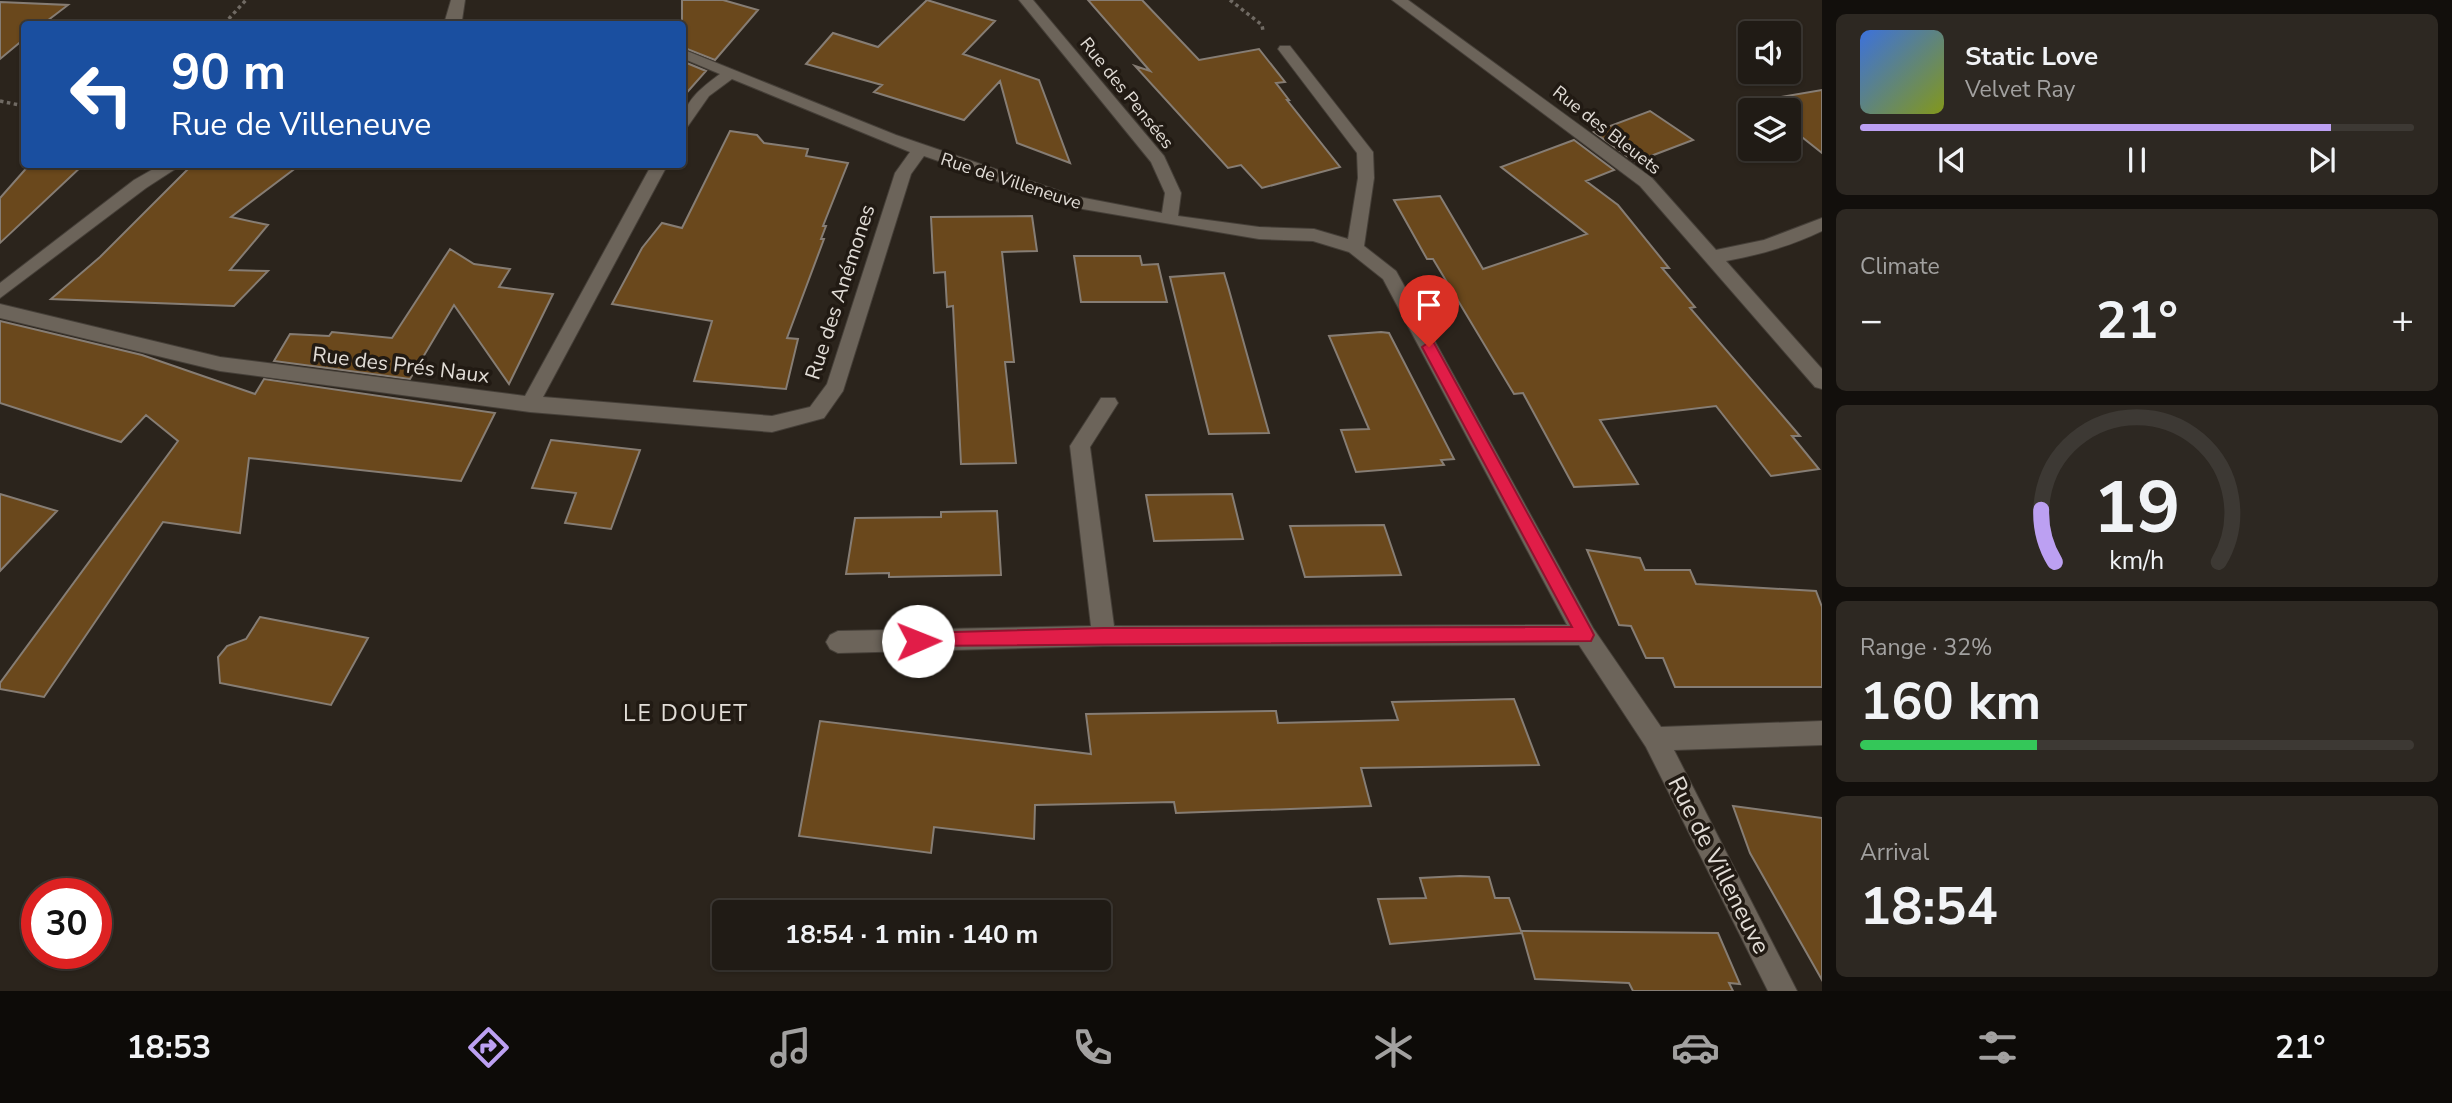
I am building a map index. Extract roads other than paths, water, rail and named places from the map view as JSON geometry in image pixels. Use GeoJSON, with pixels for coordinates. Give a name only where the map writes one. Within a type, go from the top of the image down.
{"type":"FeatureCollection","features":[{"type":"Feature","properties":{"kind":"street"},"geometry":{"type":"LineString","coordinates":[[453,21],[458,0]]}},
{"type":"Feature","properties":{"kind":"street","name":"Rue des Pensées"},"geometry":{"type":"LineString","coordinates":[[1026,0],[1158,160],[1173,193],[1169,220]]}},
{"type":"Feature","properties":{"kind":"street","name":"Rue des Bleuets"},"geometry":{"type":"LineString","coordinates":[[1399,0],[1646,181],[1822,382]]}},
{"type":"Feature","properties":{"kind":"street"},"geometry":{"type":"LineString","coordinates":[[1285,49],[1364,152],[1366,178],[1355,248]]}},
{"type":"Feature","properties":{"kind":"street","name":"Rue de Villeneuve"},"geometry":{"type":"LineString","coordinates":[[686,55],[920,150],[1094,208],[1258,233],[1314,235],[1355,248],[1390,275],[1585,635],[1655,739],[1783,991]]}},
{"type":"Feature","properties":{"kind":"street"},"geometry":{"type":"LineString","coordinates":[[686,118],[704,93],[729,74]]}},
{"type":"Feature","properties":{"kind":"street","name":"Rue des Anémones"},"geometry":{"type":"LineString","coordinates":[[530,404],[772,424],[817,413],[836,386],[904,173],[920,150]]}},
{"type":"Feature","properties":{"kind":"street"},"geometry":{"type":"LineString","coordinates":[[0,292],[140,184],[168,168]]}},
{"type":"Feature","properties":{"kind":"street"},"geometry":{"type":"LineString","coordinates":[[530,404],[658,168]]}},
{"type":"Feature","properties":{"kind":"street"},"geometry":{"type":"LineString","coordinates":[[1713,257],[1755,250],[1798,236],[1822,224]]}},
{"type":"Feature","properties":{"kind":"street","name":"Rue des Prés Naux"},"geometry":{"type":"LineString","coordinates":[[0,311],[220,364],[530,404]]}},
{"type":"Feature","properties":{"kind":"street"},"geometry":{"type":"LineString","coordinates":[[1104,636],[1080,446],[1108,403]]}},
{"type":"Feature","properties":{"kind":"street"},"geometry":{"type":"LineString","coordinates":[[838,642],[1104,636],[1585,635]]}},
{"type":"Feature","properties":{"kind":"street"},"geometry":{"type":"LineString","coordinates":[[1655,739],[1822,733]]}},
{"type":"Feature","properties":{"kind":"district","name":"LE DOUET"},"geometry":{"type":"Point","coordinates":[686,713]}}]}
